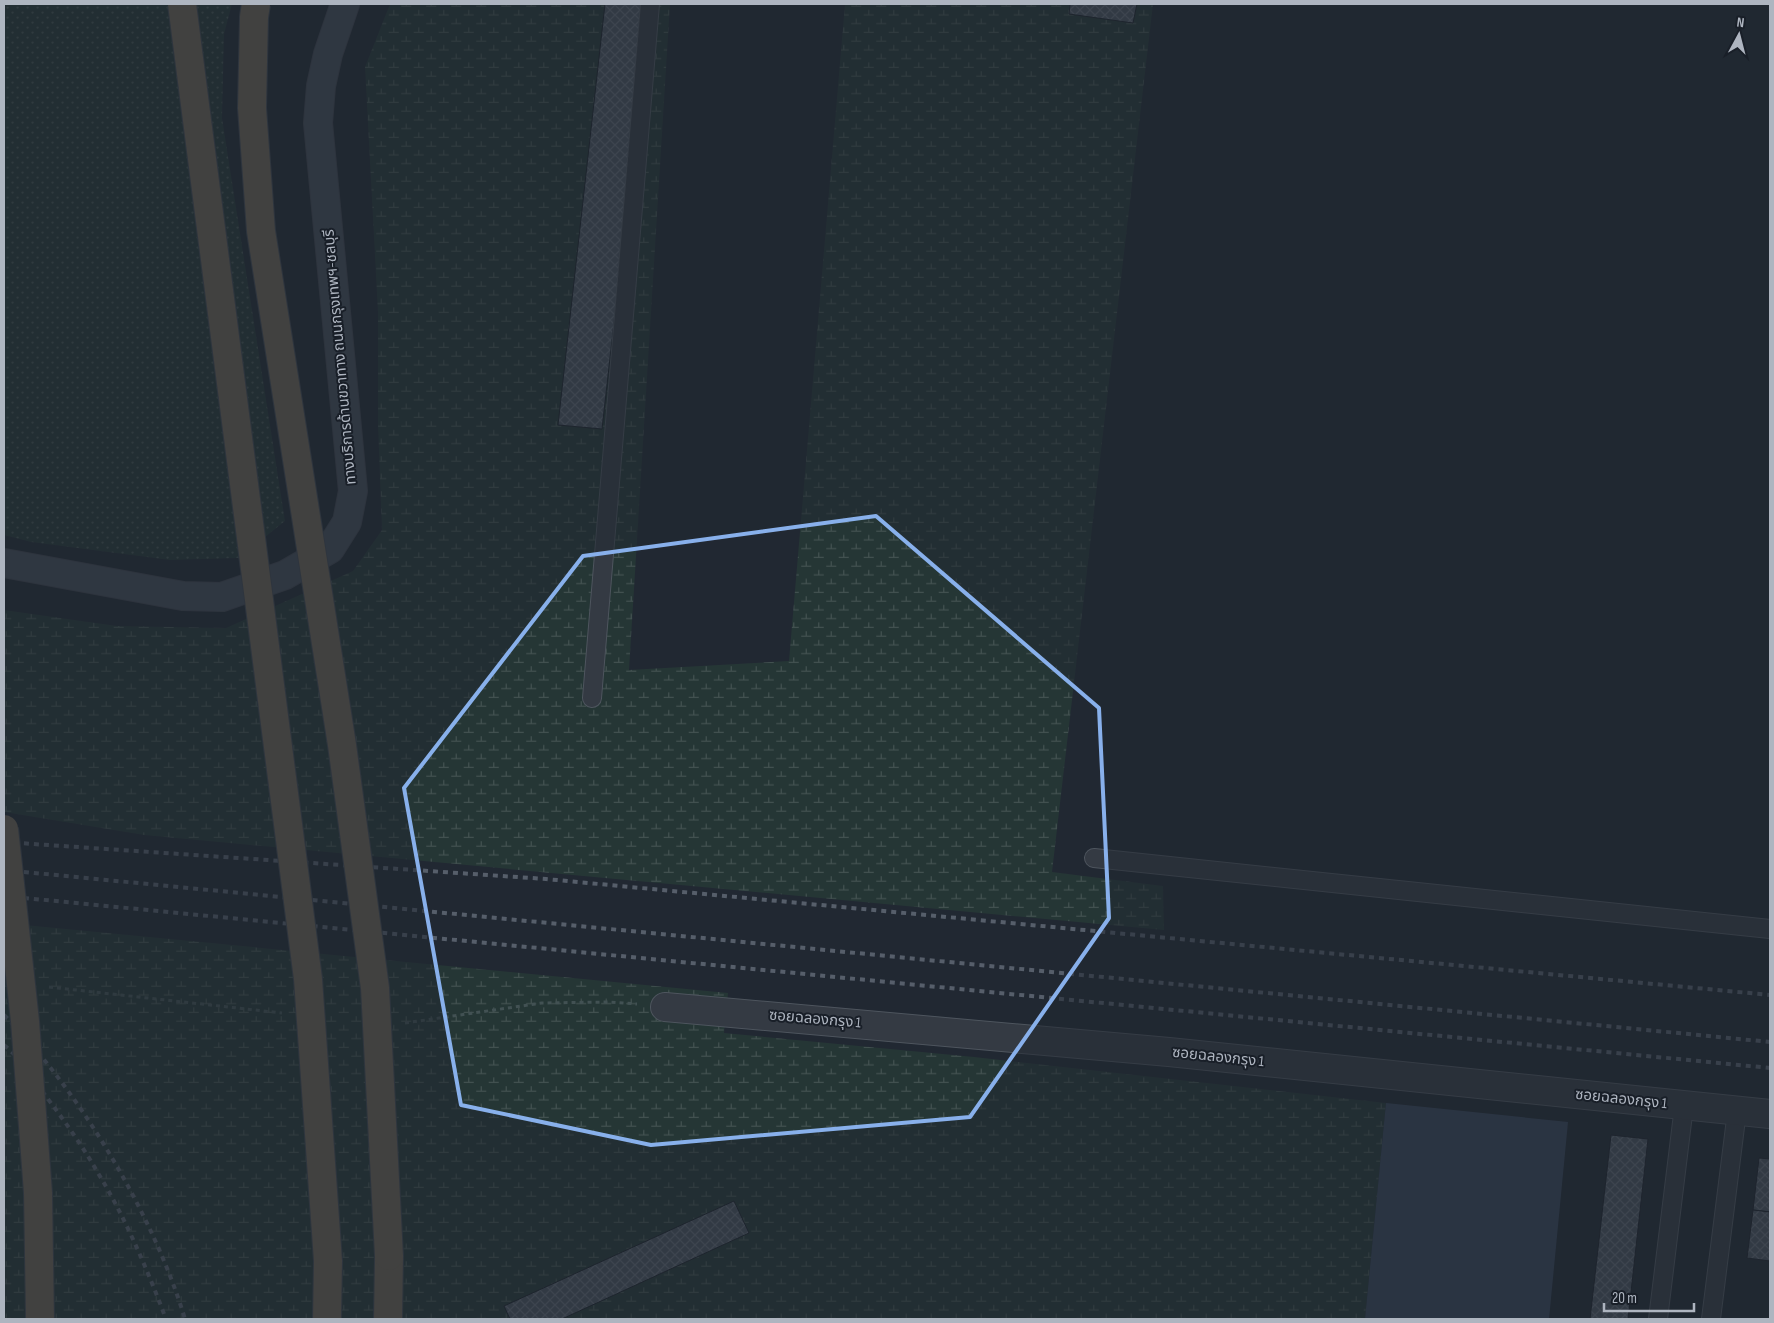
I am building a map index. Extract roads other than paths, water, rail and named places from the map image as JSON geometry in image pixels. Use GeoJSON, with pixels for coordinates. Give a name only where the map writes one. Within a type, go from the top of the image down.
{"type":"FeatureCollection","features":[{"type":"Feature","properties":{"kind":"highway"},"geometry":{"type":"LineString","coordinates":[[182,4],[308,979],[328,1261],[327,1319]]}},
{"type":"Feature","properties":{"kind":"highway"},"geometry":{"type":"LineString","coordinates":[[256,4],[252,108],[262,230],[342,745],[375,988],[389,1256],[388,1319]]}},
{"type":"Feature","properties":{"kind":"highway"},"geometry":{"type":"LineString","coordinates":[[4,829],[25,1021],[38,1193],[40,1319]]}},
{"type":"Feature","properties":{"kind":"main road","name":"ทางบริการด้านขวาทาง ถนนกรุงเทพฯ-ชลบุรี"},"geometry":{"type":"LineString","coordinates":[[4,563],[183,596],[222,597],[285,575],[330,549],[347,522],[353,492],[318,123],[321,86],[328,54],[345,4]]}},
{"type":"Feature","properties":{"kind":"street","name":"ซอยฉลองกรุง 1"},"geometry":{"type":"LineString","coordinates":[[665,1006],[1168,1052],[1770,1114]]}},
{"type":"Feature","properties":{"kind":"lane"},"geometry":{"type":"LineString","coordinates":[[592,698],[650,4]]}},
{"type":"Feature","properties":{"kind":"lane"},"geometry":{"type":"LineString","coordinates":[[1094,858],[1770,929]]}},
{"type":"Feature","properties":{"kind":"lane"},"geometry":{"type":"LineString","coordinates":[[1658,1319],[1684,1106]]}},
{"type":"Feature","properties":{"kind":"lane"},"geometry":{"type":"LineString","coordinates":[[1711,1319],[1737,1110]]}},
{"type":"Feature","properties":{"kind":"water"},"geometry":{"type":"Polygon","coordinates":[[[1386,1103],[1568,1122],[1549,1319],[1365,1319],[1386,1103]]]}},
{"type":"Feature","properties":{"kind":"railway"},"geometry":{"type":"LineString","coordinates":[[4,842],[546,879],[1770,995]]}},
{"type":"Feature","properties":{"kind":"railway"},"geometry":{"type":"LineString","coordinates":[[4,870],[1770,1042]]}},
{"type":"Feature","properties":{"kind":"railway"},"geometry":{"type":"LineString","coordinates":[[4,896],[1770,1068]]}},
{"type":"Feature","properties":{"kind":"railway"},"geometry":{"type":"LineString","coordinates":[[4,1015],[60,1080],[111,1157],[154,1239],[185,1319]]}},
{"type":"Feature","properties":{"kind":"railway"},"geometry":{"type":"LineString","coordinates":[[4,1045],[14,1054],[58,1112],[98,1173],[118,1208],[135,1244],[166,1319]]}}]}
